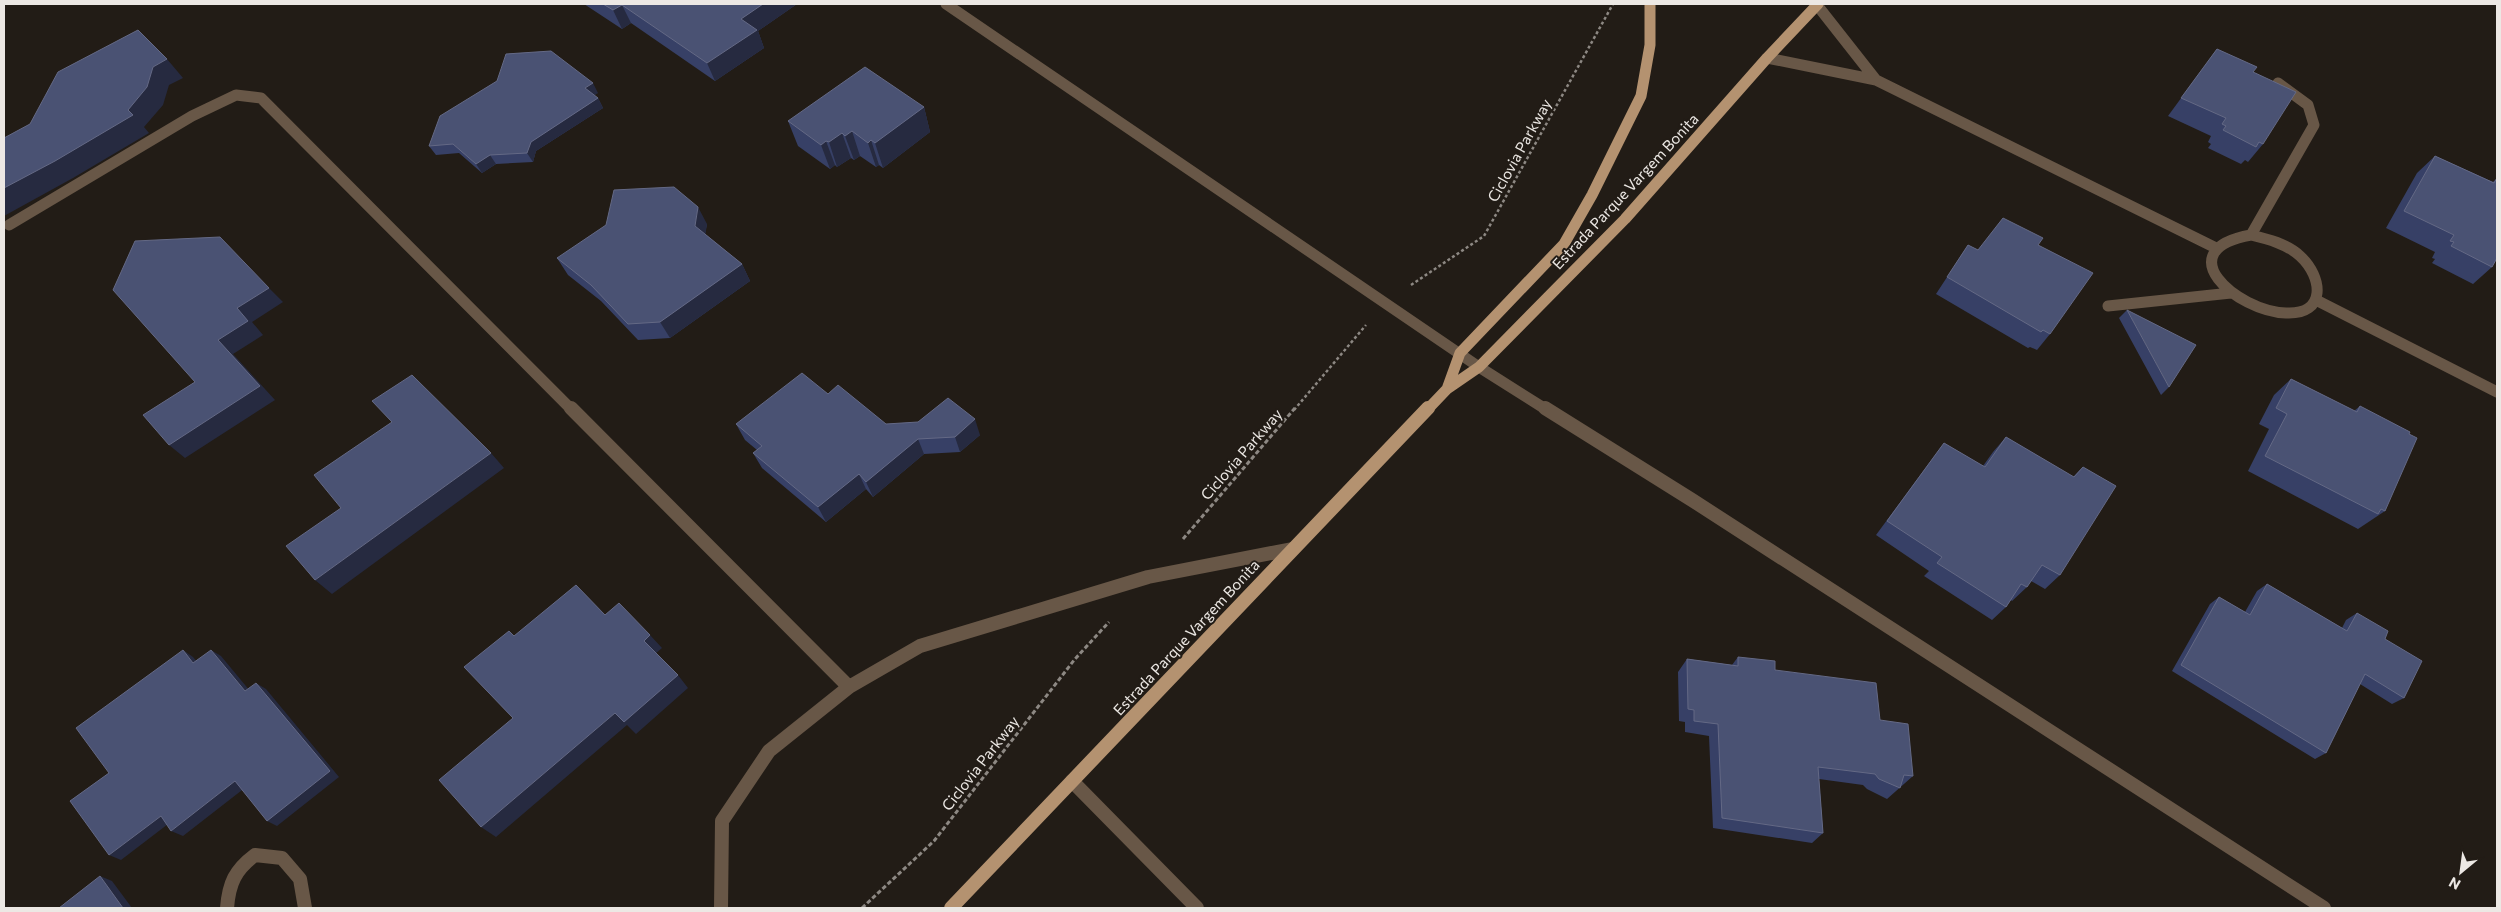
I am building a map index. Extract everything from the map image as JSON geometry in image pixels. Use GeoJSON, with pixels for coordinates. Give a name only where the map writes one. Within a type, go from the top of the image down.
{"type":"FeatureCollection","features":[{"type":"Feature","properties":{"kind":"main road","name":"Estrada Parque Vargem Bonita"},"geometry":{"type":"LineString","coordinates":[[1446,389],[1460,353],[1564,244],[1592,195],[1641,96],[1650,45],[1650,4]]}},
{"type":"Feature","properties":{"kind":"main road","name":"Estrada Parque Vargem Bonita"},"geometry":{"type":"LineString","coordinates":[[951,908],[1446,389],[1479,367],[1625,219],[1767,58],[1818,4]]}},
{"type":"Feature","properties":{"kind":"street"},"geometry":{"type":"LineString","coordinates":[[946,4],[1479,367],[1692,500],[2324,908]]}},
{"type":"Feature","properties":{"kind":"street"},"geometry":{"type":"LineString","coordinates":[[1818,4],[1876,80]]}},
{"type":"Feature","properties":{"kind":"street"},"geometry":{"type":"LineString","coordinates":[[1767,58],[1876,80],[2216,248]]}},
{"type":"Feature","properties":{"kind":"street"},"geometry":{"type":"LineString","coordinates":[[2251,236],[2314,126],[2308,105],[2278,83]]}},
{"type":"Feature","properties":{"kind":"street"},"geometry":{"type":"LineString","coordinates":[[9,224],[192,116],[236,95],[261,98],[849,687]]}},
{"type":"Feature","properties":{"kind":"street"},"geometry":{"type":"LineString","coordinates":[[2251,236],[2284,245],[2298,254],[2310,266],[2317,278],[2319,289],[2316,300],[2308,308],[2279,313],[2263,310],[2231,293],[2220,282],[2213,269],[2212,258],[2216,248],[2224,241],[2251,236]]}},
{"type":"Feature","properties":{"kind":"street"},"geometry":{"type":"LineString","coordinates":[[2108,306],[2231,293]]}},
{"type":"Feature","properties":{"kind":"street"},"geometry":{"type":"LineString","coordinates":[[2316,300],[2497,392]]}},
{"type":"Feature","properties":{"kind":"street"},"geometry":{"type":"LineString","coordinates":[[720,908],[722,821],[769,751],[849,687],[920,646],[1148,577],[1292,549]]}},
{"type":"Feature","properties":{"kind":"street"},"geometry":{"type":"LineString","coordinates":[[1072,781],[1197,908]]}},
{"type":"Feature","properties":{"kind":"street"},"geometry":{"type":"LineString","coordinates":[[227,908],[228,884],[236,869],[255,855],[282,858],[300,879],[304,908]]}},
{"type":"Feature","properties":{"kind":"path","name":"Ciclovia Parkway"},"geometry":{"type":"LineString","coordinates":[[1148,577],[1385,303],[1484,236],[1613,4]]}},
{"type":"Feature","properties":{"kind":"path","name":"Ciclovia Parkway"},"geometry":{"type":"LineString","coordinates":[[862,908],[934,841],[1075,659],[1115,614]]}},
{"type":"Feature","properties":{"kind":"building"},"geometry":{"type":"Polygon","coordinates":[[[603,4],[763,4],[741,19],[757,30],[707,63],[622,5],[613,10],[603,4]]]}},
{"type":"Feature","properties":{"kind":"building"},"geometry":{"type":"Polygon","coordinates":[[[138,30],[167,59],[153,67],[147,87],[128,110],[133,115],[55,161],[4,188],[4,138],[30,124],[58,72],[138,30]]]}},
{"type":"Feature","properties":{"kind":"building"},"geometry":{"type":"Polygon","coordinates":[[[2217,49],[2257,67],[2253,72],[2296,92],[2263,144],[2259,142],[2256,147],[2223,130],[2226,126],[2222,124],[2226,118],[2181,98],[2217,49]]]}},
{"type":"Feature","properties":{"kind":"building"},"geometry":{"type":"Polygon","coordinates":[[[551,51],[593,83],[585,88],[598,98],[531,142],[527,153],[490,155],[476,164],[453,144],[429,146],[440,116],[497,81],[506,54],[551,51]]]}},
{"type":"Feature","properties":{"kind":"building"},"geometry":{"type":"Polygon","coordinates":[[[865,67],[924,107],[875,143],[871,140],[868,143],[852,131],[845,136],[842,133],[821,145],[788,121],[865,67]]]}},
{"type":"Feature","properties":{"kind":"building"},"geometry":{"type":"Polygon","coordinates":[[[2435,156],[2494,183],[2497,178],[2497,258],[2492,267],[2451,246],[2454,242],[2450,241],[2454,235],[2404,211],[2435,156]]]}},
{"type":"Feature","properties":{"kind":"building"},"geometry":{"type":"Polygon","coordinates":[[[674,187],[698,207],[695,226],[742,264],[660,322],[628,324],[591,285],[557,258],[606,225],[614,190],[674,187]]]}},
{"type":"Feature","properties":{"kind":"building"},"geometry":{"type":"Polygon","coordinates":[[[2003,218],[2043,238],[2038,245],[2093,273],[2050,334],[2043,330],[2041,332],[1947,277],[1968,245],[1978,250],[2003,218]]]}},
{"type":"Feature","properties":{"kind":"building"},"geometry":{"type":"Polygon","coordinates":[[[220,237],[269,288],[237,308],[248,321],[218,340],[260,386],[169,445],[143,415],[195,382],[113,290],[135,241],[220,237]]]}},
{"type":"Feature","properties":{"kind":"building"},"geometry":{"type":"Polygon","coordinates":[[[2127,310],[2196,345],[2169,387],[2127,310]]]}},
{"type":"Feature","properties":{"kind":"building"},"geometry":{"type":"Polygon","coordinates":[[[802,373],[828,394],[838,385],[886,424],[918,422],[948,398],[975,419],[955,437],[918,439],[866,482],[859,474],[818,507],[753,453],[762,446],[736,424],[802,373]]]}},
{"type":"Feature","properties":{"kind":"building"},"geometry":{"type":"Polygon","coordinates":[[[412,375],[491,453],[315,580],[286,546],[341,508],[314,475],[392,422],[372,401],[412,375]]]}},
{"type":"Feature","properties":{"kind":"building"},"geometry":{"type":"Polygon","coordinates":[[[2291,379],[2357,412],[2360,406],[2410,432],[2409,434],[2417,438],[2385,511],[2381,509],[2378,514],[2265,456],[2287,414],[2276,408],[2291,379]]]}},
{"type":"Feature","properties":{"kind":"building"},"geometry":{"type":"Polygon","coordinates":[[[2006,437],[2074,477],[2083,467],[2116,486],[2060,575],[2042,565],[2027,587],[2021,584],[2006,607],[1937,563],[1942,557],[1887,521],[1944,443],[1985,467],[2006,437]]]}},
{"type":"Feature","properties":{"kind":"building"},"geometry":{"type":"Polygon","coordinates":[[[2267,584],[2347,631],[2357,613],[2388,631],[2385,639],[2422,661],[2404,698],[2365,674],[2326,753],[2181,665],[2219,597],[2250,615],[2267,584]]]}},
{"type":"Feature","properties":{"kind":"building"},"geometry":{"type":"Polygon","coordinates":[[[576,585],[605,615],[619,603],[650,635],[644,641],[678,675],[624,722],[615,713],[481,827],[439,780],[513,718],[464,667],[509,631],[514,636],[576,585]]]}},
{"type":"Feature","properties":{"kind":"building"},"geometry":{"type":"Polygon","coordinates":[[[183,650],[193,663],[211,650],[245,691],[256,683],[330,771],[267,821],[235,781],[171,831],[161,816],[109,855],[70,801],[109,773],[76,728],[183,650]]]}},
{"type":"Feature","properties":{"kind":"building"},"geometry":{"type":"Polygon","coordinates":[[[1738,657],[1775,661],[1775,670],[1876,683],[1880,720],[1908,724],[1913,776],[1904,775],[1900,788],[1879,779],[1875,774],[1818,767],[1823,833],[1722,818],[1718,724],[1694,721],[1694,710],[1688,709],[1687,659],[1738,666],[1738,657]]]}},
{"type":"Feature","properties":{"kind":"building"},"geometry":{"type":"Polygon","coordinates":[[[100,876],[123,908],[59,908],[100,876]]]}}]}
